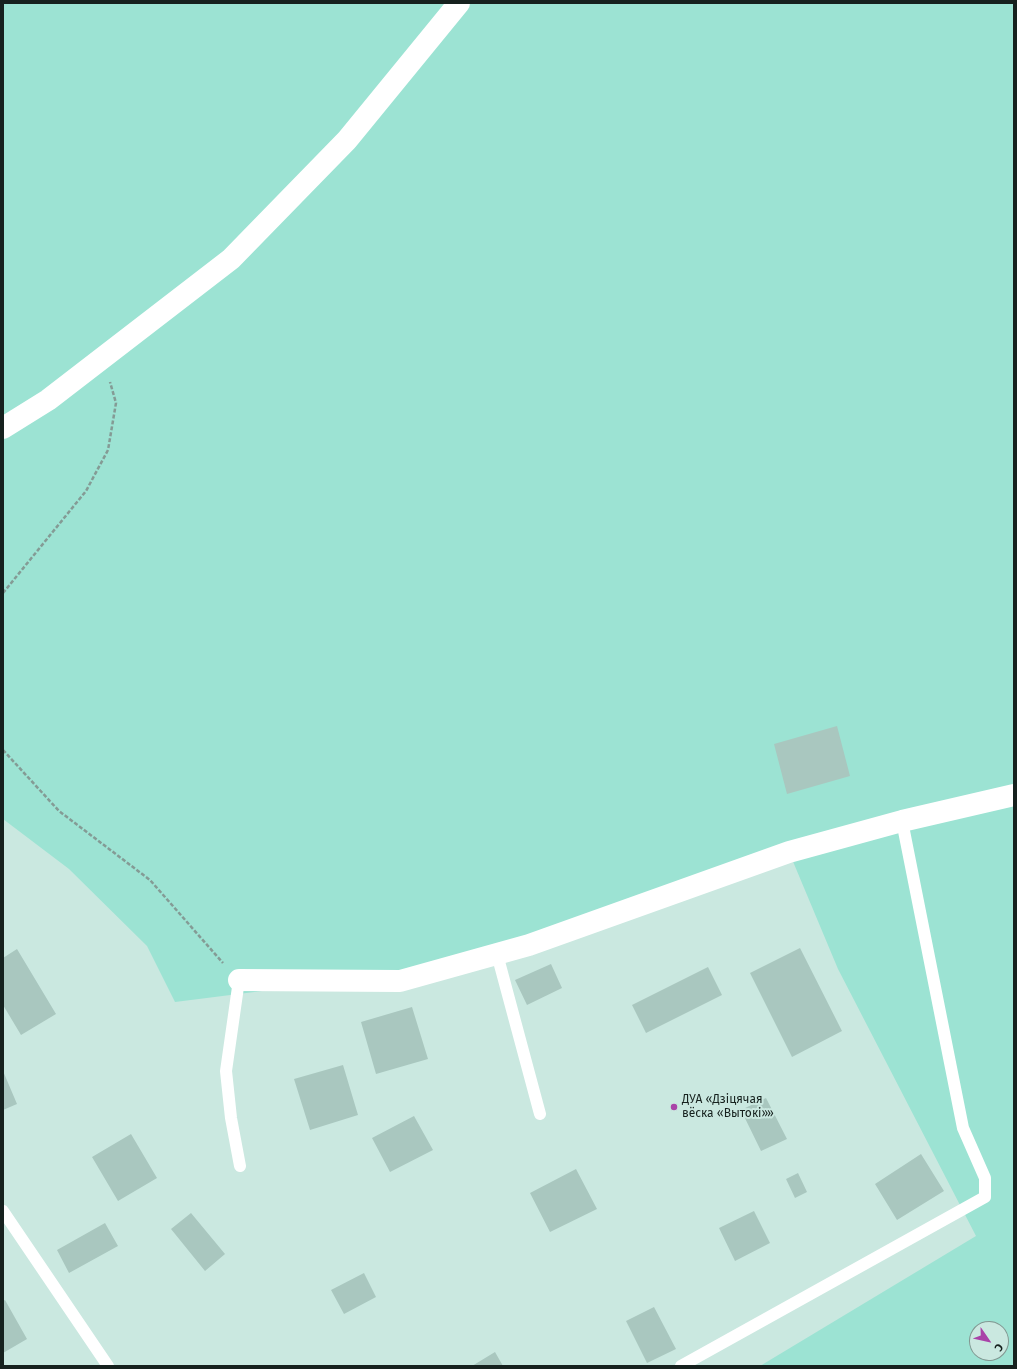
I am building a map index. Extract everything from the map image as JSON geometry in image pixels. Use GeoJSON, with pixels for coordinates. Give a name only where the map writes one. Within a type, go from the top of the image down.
{"type":"FeatureCollection","features":[{"type":"Feature","properties":{"kind":"street"},"geometry":{"type":"LineString","coordinates":[[3,428],[48,400],[232,259],[347,140],[459,3]]}},
{"type":"Feature","properties":{"kind":"street"},"geometry":{"type":"LineString","coordinates":[[239,980],[400,981],[529,945],[789,852],[902,821],[1014,795]]}},
{"type":"Feature","properties":{"kind":"lane"},"geometry":{"type":"LineString","coordinates":[[681,1366],[985,1197],[985,1178],[963,1128],[902,821]]}},
{"type":"Feature","properties":{"kind":"lane"},"geometry":{"type":"LineString","coordinates":[[497,954],[540,1114]]}},
{"type":"Feature","properties":{"kind":"lane"},"geometry":{"type":"LineString","coordinates":[[239,980],[226,1071],[231,1118],[240,1166]]}},
{"type":"Feature","properties":{"kind":"lane"},"geometry":{"type":"LineString","coordinates":[[3,1211],[108,1366]]}},
{"type":"Feature","properties":{"kind":"path"},"geometry":{"type":"LineString","coordinates":[[3,593],[86,491],[108,450],[116,403],[103,359]]}},
{"type":"Feature","properties":{"kind":"path"},"geometry":{"type":"LineString","coordinates":[[3,750],[59,811],[150,880],[239,980]]}},
{"type":"Feature","properties":{"kind":"green space"},"geometry":{"type":"Polygon","coordinates":[[[3,3],[1014,3],[1014,1366],[760,1366],[976,1236],[838,969],[789,852],[400,981],[278,989],[175,1002],[147,946],[69,869],[3,819],[3,3]]]}},
{"type":"Feature","properties":{"kind":"building"},"geometry":{"type":"Polygon","coordinates":[[[837,726],[850,776],[787,794],[774,744],[837,726]]]}},
{"type":"Feature","properties":{"kind":"building"},"geometry":{"type":"Polygon","coordinates":[[[800,948],[842,1031],[792,1057],[750,973],[800,948]]]}},
{"type":"Feature","properties":{"kind":"building"},"geometry":{"type":"Polygon","coordinates":[[[17,949],[56,1014],[21,1035],[3,1005],[3,958],[17,949]]]}},
{"type":"Feature","properties":{"kind":"building"},"geometry":{"type":"Polygon","coordinates":[[[551,964],[562,988],[527,1005],[515,980],[551,964]]]}},
{"type":"Feature","properties":{"kind":"building"},"geometry":{"type":"Polygon","coordinates":[[[708,967],[722,995],[646,1033],[632,1005],[708,967]]]}},
{"type":"Feature","properties":{"kind":"building"},"geometry":{"type":"Polygon","coordinates":[[[412,1007],[428,1059],[376,1074],[361,1022],[412,1007]]]}},
{"type":"Feature","properties":{"kind":"building"},"geometry":{"type":"Polygon","coordinates":[[[343,1065],[358,1115],[310,1130],[294,1079],[343,1065]]]}},
{"type":"Feature","properties":{"kind":"building"},"geometry":{"type":"Polygon","coordinates":[[[3,1071],[17,1104],[3,1110],[3,1071]]]}},
{"type":"Feature","properties":{"kind":"building"},"geometry":{"type":"Polygon","coordinates":[[[766,1098],[787,1139],[761,1151],[741,1110],[766,1098]]]}},
{"type":"Feature","properties":{"kind":"building"},"geometry":{"type":"Polygon","coordinates":[[[414,1116],[433,1150],[390,1172],[372,1138],[414,1116]]]}},
{"type":"Feature","properties":{"kind":"building"},"geometry":{"type":"Polygon","coordinates":[[[131,1134],[157,1178],[118,1201],[92,1157],[131,1134]]]}},
{"type":"Feature","properties":{"kind":"building"},"geometry":{"type":"Polygon","coordinates":[[[921,1154],[944,1191],[897,1220],[875,1184],[921,1154]]]}},
{"type":"Feature","properties":{"kind":"building"},"geometry":{"type":"Polygon","coordinates":[[[576,1169],[597,1209],[550,1232],[530,1193],[576,1169]]]}},
{"type":"Feature","properties":{"kind":"building"},"geometry":{"type":"Polygon","coordinates":[[[798,1173],[807,1192],[795,1198],[786,1179],[798,1173]]]}},
{"type":"Feature","properties":{"kind":"building"},"geometry":{"type":"Polygon","coordinates":[[[754,1211],[770,1243],[735,1261],[719,1228],[754,1211]]]}},
{"type":"Feature","properties":{"kind":"building"},"geometry":{"type":"Polygon","coordinates":[[[191,1213],[225,1254],[205,1271],[171,1229],[191,1213]]]}},
{"type":"Feature","properties":{"kind":"building"},"geometry":{"type":"Polygon","coordinates":[[[105,1223],[118,1246],[69,1273],[57,1250],[105,1223]]]}},
{"type":"Feature","properties":{"kind":"building"},"geometry":{"type":"Polygon","coordinates":[[[364,1273],[376,1297],[344,1314],[331,1290],[364,1273]]]}},
{"type":"Feature","properties":{"kind":"building"},"geometry":{"type":"Polygon","coordinates":[[[5,1300],[27,1339],[3,1353],[3,1301],[5,1300]]]}},
{"type":"Feature","properties":{"kind":"building"},"geometry":{"type":"Polygon","coordinates":[[[654,1307],[676,1349],[647,1363],[626,1321],[654,1307]]]}},
{"type":"Feature","properties":{"kind":"building"},"geometry":{"type":"Polygon","coordinates":[[[495,1352],[503,1366],[472,1366],[495,1352]]]}},
{"type":"Feature","properties":{"kind":"place","name":"ДУА «Дзіцячая вёска «Вытокі»»"},"geometry":{"type":"Point","coordinates":[674,1107]}}]}
